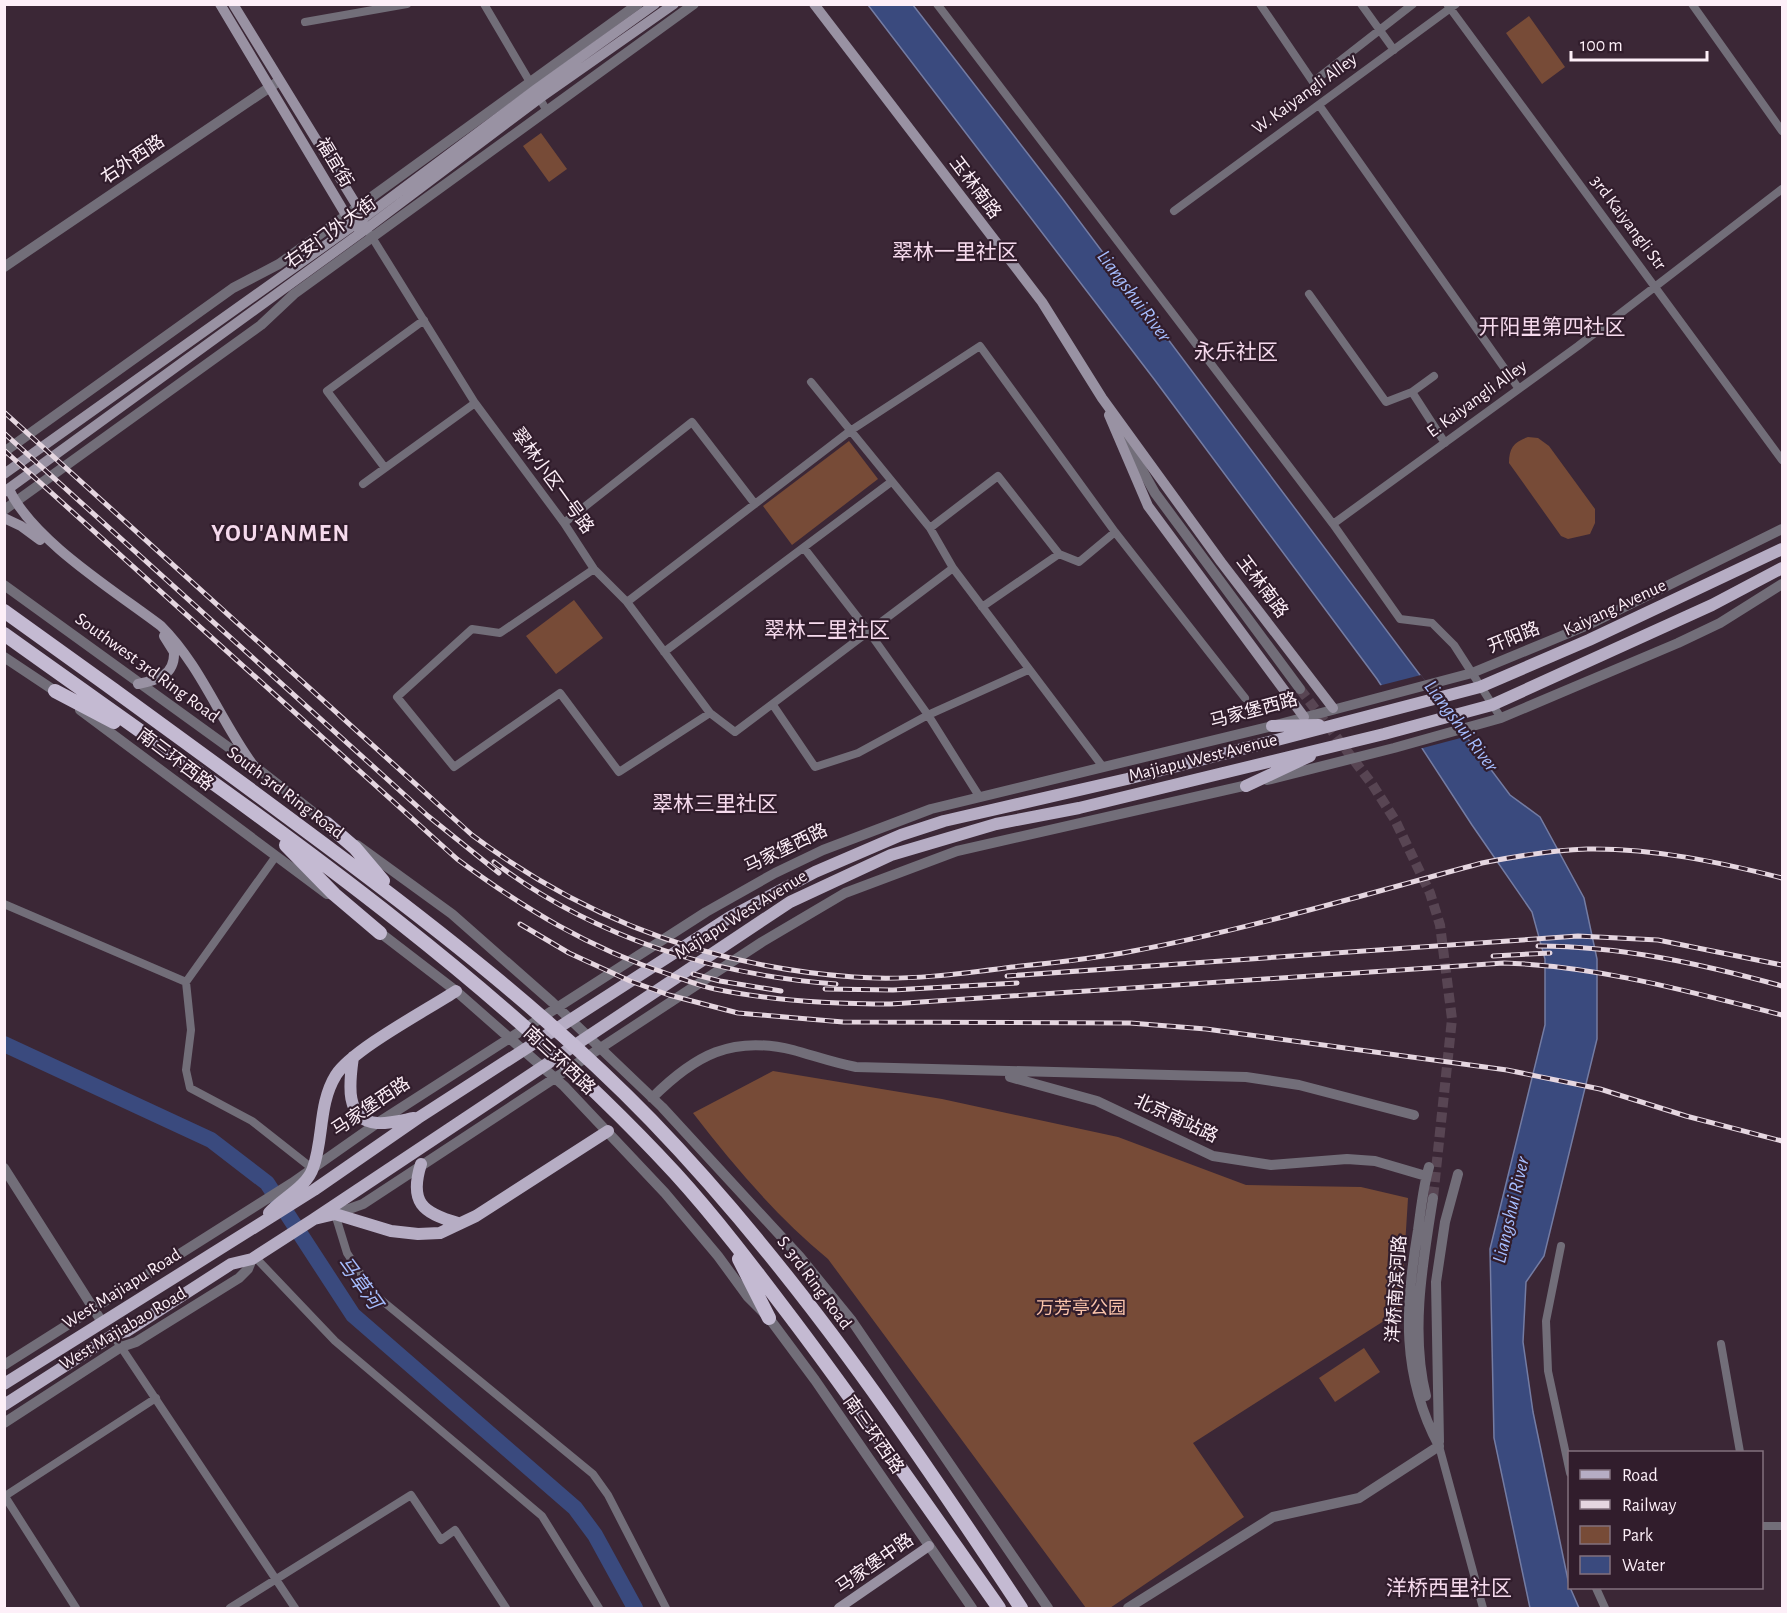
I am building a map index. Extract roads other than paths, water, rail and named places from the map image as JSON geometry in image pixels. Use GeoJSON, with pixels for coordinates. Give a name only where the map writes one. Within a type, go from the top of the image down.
{"type":"FeatureCollection","features":[{"type":"Feature","properties":{"kind":"highway","name":"South 3rd Ring Road"},"geometry":{"type":"LineString","coordinates":[[4,611],[415,912],[537,1012]]}},
{"type":"Feature","properties":{"kind":"highway","name":"South 3rd Ring Road"},"geometry":{"type":"LineString","coordinates":[[4,634],[239,803],[430,945],[579,1076],[674,1172],[725,1231]]}},
{"type":"Feature","properties":{"kind":"highway"},"geometry":{"type":"LineString","coordinates":[[55,691],[157,744]]}},
{"type":"Feature","properties":{"kind":"highway"},"geometry":{"type":"LineString","coordinates":[[239,803],[278,837],[334,894],[380,933]]}},
{"type":"Feature","properties":{"kind":"highway"},"geometry":{"type":"LineString","coordinates":[[326,823],[356,848],[380,878],[415,912]]}},
{"type":"Feature","properties":{"kind":"highway","name":"S. 3rd Ring Road"},"geometry":{"type":"LineString","coordinates":[[537,1012],[596,1066],[689,1160],[771,1254],[940,1487],[1022,1608]]}},
{"type":"Feature","properties":{"kind":"highway"},"geometry":{"type":"LineString","coordinates":[[725,1231],[769,1318]]}},
{"type":"Feature","properties":{"kind":"highway"},"geometry":{"type":"LineString","coordinates":[[725,1231],[856,1403],[999,1608]]}},
{"type":"Feature","properties":{"kind":"main road","name":"福宜街"},"geometry":{"type":"LineString","coordinates":[[220,4],[357,206],[363,228]]}},
{"type":"Feature","properties":{"kind":"main road","name":"福宜街"},"geometry":{"type":"LineString","coordinates":[[233,4],[345,214],[363,228]]}},
{"type":"Feature","properties":{"kind":"main road","name":"右安门外大街"},"geometry":{"type":"LineString","coordinates":[[4,474],[363,228],[493,121],[655,4]]}},
{"type":"Feature","properties":{"kind":"main road","name":"右安门外大街"},"geometry":{"type":"LineString","coordinates":[[7,491],[363,228],[535,90],[674,4]]}},
{"type":"Feature","properties":{"kind":"main road","name":"玉林南路"},"geometry":{"type":"LineString","coordinates":[[814,4],[1042,302],[1102,398],[1221,562],[1333,708]]}},
{"type":"Feature","properties":{"kind":"main road","name":"玉林南路"},"geometry":{"type":"LineString","coordinates":[[1102,398],[1148,506],[1304,717]]}},
{"type":"Feature","properties":{"kind":"main road"},"geometry":{"type":"LineString","coordinates":[[7,491],[37,531],[160,626],[177,642],[192,663],[231,735],[254,765]]}},
{"type":"Feature","properties":{"kind":"main road"},"geometry":{"type":"LineString","coordinates":[[4,518],[21,526],[155,627],[167,640],[174,652],[174,660],[168,673],[160,679],[138,684]]}},
{"type":"Feature","properties":{"kind":"main road","name":"Kaiyang Avenue"},"geometry":{"type":"LineString","coordinates":[[1373,717],[1480,687],[1589,640],[1782,549]]}},
{"type":"Feature","properties":{"kind":"main road","name":"Majiapu West Avenue"},"geometry":{"type":"LineString","coordinates":[[253,1258],[325,1216],[790,902],[835,879],[891,855],[996,824],[1079,808],[1335,744],[1384,734],[1470,709],[1492,705],[1712,605],[1782,568]]}},
{"type":"Feature","properties":{"kind":"main road","name":"Majiapu West Avenue"},"geometry":{"type":"LineString","coordinates":[[310,1185],[730,917],[815,872],[901,835],[953,819],[1127,779],[1373,717]]}},
{"type":"Feature","properties":{"kind":"main road"},"geometry":{"type":"LineString","coordinates":[[1272,726],[1344,724]]}},
{"type":"Feature","properties":{"kind":"main road"},"geometry":{"type":"LineString","coordinates":[[1246,786],[1335,744]]}},
{"type":"Feature","properties":{"kind":"main road"},"geometry":{"type":"LineString","coordinates":[[310,1185],[329,1090],[338,1073],[353,1057],[456,991]]}},
{"type":"Feature","properties":{"kind":"main road"},"geometry":{"type":"LineString","coordinates":[[353,1057],[349,1085],[351,1104],[363,1118],[376,1124],[418,1118]]}},
{"type":"Feature","properties":{"kind":"main road"},"geometry":{"type":"LineString","coordinates":[[325,1216],[391,1231],[418,1234],[440,1233],[476,1216],[608,1131]]}},
{"type":"Feature","properties":{"kind":"main road"},"geometry":{"type":"LineString","coordinates":[[421,1164],[415,1184],[418,1200],[432,1216],[458,1223]]}},
{"type":"Feature","properties":{"kind":"main road","name":"West Majiapu Road"},"geometry":{"type":"LineString","coordinates":[[4,1384],[258,1225],[310,1185]]}},
{"type":"Feature","properties":{"kind":"main road"},"geometry":{"type":"LineString","coordinates":[[4,1405],[113,1335],[127,1331],[231,1264],[253,1258]]}},
{"type":"Feature","properties":{"kind":"main road","name":"马家堡中路"},"geometry":{"type":"LineString","coordinates":[[839,1608],[929,1546]]}},
{"type":"Feature","properties":{"kind":"street"},"geometry":{"type":"LineString","coordinates":[[352,4],[356,14]]}},
{"type":"Feature","properties":{"kind":"street"},"geometry":{"type":"LineString","coordinates":[[306,22],[407,4]]}},
{"type":"Feature","properties":{"kind":"street"},"geometry":{"type":"LineString","coordinates":[[484,4],[547,111]]}},
{"type":"Feature","properties":{"kind":"street"},"geometry":{"type":"LineString","coordinates":[[4,452],[233,288],[279,264],[459,133],[535,90],[638,4]]}},
{"type":"Feature","properties":{"kind":"street"},"geometry":{"type":"LineString","coordinates":[[4,510],[261,325],[363,228],[547,111],[694,4]]}},
{"type":"Feature","properties":{"kind":"street"},"geometry":{"type":"LineString","coordinates":[[937,4],[1333,524],[1401,619],[1432,623],[1454,645],[1501,718]]}},
{"type":"Feature","properties":{"kind":"street"},"geometry":{"type":"LineString","coordinates":[[1260,4],[1313,82],[1413,4]]}},
{"type":"Feature","properties":{"kind":"street"},"geometry":{"type":"LineString","coordinates":[[1361,4],[1394,50]]}},
{"type":"Feature","properties":{"kind":"street"},"geometry":{"type":"LineString","coordinates":[[1692,4],[1782,131]]}},
{"type":"Feature","properties":{"kind":"street","name":"W. Kaiyangli Alley"},"geometry":{"type":"LineString","coordinates":[[1174,211],[1451,6]]}},
{"type":"Feature","properties":{"kind":"street","name":"3rd Kaiyangli Str"},"geometry":{"type":"LineString","coordinates":[[1451,6],[1782,460]]}},
{"type":"Feature","properties":{"kind":"street","name":"右外西路"},"geometry":{"type":"LineString","coordinates":[[4,267],[274,84]]}},
{"type":"Feature","properties":{"kind":"street"},"geometry":{"type":"LineString","coordinates":[[1319,105],[1519,389]]}},
{"type":"Feature","properties":{"kind":"street"},"geometry":{"type":"LineString","coordinates":[[459,133],[493,121]]}},
{"type":"Feature","properties":{"kind":"street","name":"E. Kaiyangli Alley"},"geometry":{"type":"LineString","coordinates":[[1333,524],[1519,389],[1782,189]]}},
{"type":"Feature","properties":{"kind":"street","name":"翠林小区一号路"},"geometry":{"type":"LineString","coordinates":[[363,228],[475,403],[564,523],[594,569],[627,602],[710,713],[735,732],[773,705]]}},
{"type":"Feature","properties":{"kind":"street"},"geometry":{"type":"LineString","coordinates":[[1309,294],[1386,402],[1412,392],[1434,376]]}},
{"type":"Feature","properties":{"kind":"street"},"geometry":{"type":"LineString","coordinates":[[386,468],[327,391],[424,320]]}},
{"type":"Feature","properties":{"kind":"street"},"geometry":{"type":"LineString","coordinates":[[627,602],[850,430],[980,346],[1115,531],[1245,698]]}},
{"type":"Feature","properties":{"kind":"street"},"geometry":{"type":"LineString","coordinates":[[811,382],[930,528],[953,568],[1103,767]]}},
{"type":"Feature","properties":{"kind":"street"},"geometry":{"type":"LineString","coordinates":[[1412,392],[1445,443]]}},
{"type":"Feature","properties":{"kind":"street","name":"玉林南路"},"geometry":{"type":"LineString","coordinates":[[1102,398],[1155,493],[1300,689]]}},
{"type":"Feature","properties":{"kind":"street"},"geometry":{"type":"LineString","coordinates":[[363,484],[475,403]]}},
{"type":"Feature","properties":{"kind":"street"},"geometry":{"type":"LineString","coordinates":[[564,523],[692,422],[755,504]]}},
{"type":"Feature","properties":{"kind":"street"},"geometry":{"type":"LineString","coordinates":[[930,528],[998,476],[1059,554],[1079,562],[1115,531]]}},
{"type":"Feature","properties":{"kind":"street"},"geometry":{"type":"LineString","coordinates":[[664,652],[891,482]]}},
{"type":"Feature","properties":{"kind":"street","name":"开阳路"},"geometry":{"type":"LineString","coordinates":[[1362,701],[1472,673],[1588,625],[1782,529]]}},
{"type":"Feature","properties":{"kind":"street"},"geometry":{"type":"LineString","coordinates":[[804,548],[869,632],[928,715],[979,796]]}},
{"type":"Feature","properties":{"kind":"street"},"geometry":{"type":"LineString","coordinates":[[982,607],[1059,554]]}},
{"type":"Feature","properties":{"kind":"street"},"geometry":{"type":"LineString","coordinates":[[953,568],[773,705],[815,767],[858,753],[928,715],[1028,670]]}},
{"type":"Feature","properties":{"kind":"street"},"geometry":{"type":"LineString","coordinates":[[594,569],[500,633],[472,629],[397,696],[454,766],[560,693],[619,772],[710,713]]}},
{"type":"Feature","properties":{"kind":"street"},"geometry":{"type":"LineString","coordinates":[[666,1608],[608,1495],[593,1474],[374,1294],[325,1216],[363,1204],[762,942],[845,893],[957,851],[1246,786],[1501,718],[1720,623],[1782,584]]}},
{"type":"Feature","properties":{"kind":"street","name":"Southwest 3rd Ring Road"},"geometry":{"type":"LineString","coordinates":[[4,585],[138,684],[254,765],[326,823],[452,914],[552,1002],[652,1098]]}},
{"type":"Feature","properties":{"kind":"street","name":"南三环西路"},"geometry":{"type":"LineString","coordinates":[[4,657],[55,691],[456,991],[564,1086],[665,1193],[718,1256],[748,1297],[769,1318],[815,1380],[972,1608]]}},
{"type":"Feature","properties":{"kind":"street","name":"马家堡西路"},"geometry":{"type":"LineString","coordinates":[[4,1365],[292,1183],[376,1124],[706,912],[775,873],[878,827],[979,796],[1272,726],[1362,701]]}},
{"type":"Feature","properties":{"kind":"street"},"geometry":{"type":"LineString","coordinates":[[276,856],[186,982],[191,1030],[186,1070],[190,1088],[252,1122],[313,1169]]}},
{"type":"Feature","properties":{"kind":"street"},"geometry":{"type":"LineString","coordinates":[[4,904],[186,982]]}},
{"type":"Feature","properties":{"kind":"street","name":"北京南站路"},"geometry":{"type":"LineString","coordinates":[[652,1098],[676,1074],[696,1060],[724,1048],[755,1044],[776,1046],[835,1064],[856,1067],[1246,1077],[1299,1085],[1414,1115]]}},
{"type":"Feature","properties":{"kind":"street","name":"北京南站路"},"geometry":{"type":"LineString","coordinates":[[986,1071],[1058,1088],[1097,1101],[1213,1156],[1271,1165],[1347,1159],[1375,1161],[1428,1172]]}},
{"type":"Feature","properties":{"kind":"street"},"geometry":{"type":"LineString","coordinates":[[652,1098],[800,1257],[852,1322],[1048,1608]]}},
{"type":"Feature","properties":{"kind":"street"},"geometry":{"type":"LineString","coordinates":[[4,1168],[102,1322]]}},
{"type":"Feature","properties":{"kind":"street","name":"洋桥南滨河路"},"geometry":{"type":"LineString","coordinates":[[1428,1172],[1411,1268],[1407,1323],[1409,1361],[1426,1422],[1439,1446]]}},
{"type":"Feature","properties":{"kind":"street","name":"洋桥南滨河路"},"geometry":{"type":"LineString","coordinates":[[1439,1446],[1436,1282],[1445,1222],[1458,1174]]}},
{"type":"Feature","properties":{"kind":"street","name":"洋桥南滨河路"},"geometry":{"type":"LineString","coordinates":[[1433,1198],[1420,1289],[1420,1342],[1424,1385],[1483,1608]]}},
{"type":"Feature","properties":{"kind":"street"},"geometry":{"type":"LineString","coordinates":[[1561,1246],[1546,1321],[1548,1371],[1568,1468]]}},
{"type":"Feature","properties":{"kind":"street"},"geometry":{"type":"LineString","coordinates":[[253,1258],[335,1341],[542,1516],[599,1608]]}},
{"type":"Feature","properties":{"kind":"street","name":"West Majiabao Road"},"geometry":{"type":"LineString","coordinates":[[4,1423],[121,1347],[136,1342],[239,1278],[249,1269],[253,1258]]}},
{"type":"Feature","properties":{"kind":"street"},"geometry":{"type":"LineString","coordinates":[[113,1335],[295,1608]]}},
{"type":"Feature","properties":{"kind":"street"},"geometry":{"type":"LineString","coordinates":[[1721,1344],[1740,1451]]}},
{"type":"Feature","properties":{"kind":"street"},"geometry":{"type":"LineString","coordinates":[[76,1608],[5,1496],[156,1398]]}},
{"type":"Feature","properties":{"kind":"street"},"geometry":{"type":"LineString","coordinates":[[1128,1608],[1273,1517],[1359,1498],[1439,1446]]}},
{"type":"Feature","properties":{"kind":"street"},"geometry":{"type":"LineString","coordinates":[[230,1608],[411,1495],[441,1540],[455,1530],[506,1608]]}},
{"type":"Feature","properties":{"kind":"street"},"geometry":{"type":"LineString","coordinates":[[1763,1526],[1782,1526]]}},
{"type":"Feature","properties":{"kind":"street"},"geometry":{"type":"LineString","coordinates":[[1597,1589],[1605,1608]]}},
{"type":"Feature","properties":{"kind":"water","name":"Liangshui River"},"geometry":{"type":"Polygon","coordinates":[[[868,5],[913,5],[1062,198],[1510,795],[1540,817],[1584,898],[1597,959],[1597,1039],[1544,1256],[1526,1282],[1523,1342],[1533,1412],[1568,1589],[1571,1589],[1579,1608],[1530,1608],[1494,1438],[1490,1249],[1545,1025],[1545,959],[1532,912],[1377,679],[1154,379],[868,5]]]}},
{"type":"Feature","properties":{"kind":"waterway","name":"马草河"},"geometry":{"type":"LineString","coordinates":[[4,1044],[211,1140],[267,1183],[353,1315],[575,1508],[595,1535],[635,1608]]}},
{"type":"Feature","properties":{"kind":"tunnel"},"geometry":{"type":"LineString","coordinates":[[1300,689],[1372,784],[1395,820],[1430,893],[1440,925],[1452,1019],[1433,1198]]}},
{"type":"Feature","properties":{"kind":"railway"},"geometry":{"type":"LineString","coordinates":[[4,412],[472,835],[515,865],[559,891],[652,934],[701,950],[751,962],[854,977],[913,977],[973,972],[1103,956],[1177,942],[1308,910],[1482,863],[1534,854],[1587,849],[1661,854],[1782,878]]}},
{"type":"Feature","properties":{"kind":"railway"},"geometry":{"type":"LineString","coordinates":[[4,433],[428,816],[499,873]]}},
{"type":"Feature","properties":{"kind":"railway"},"geometry":{"type":"LineString","coordinates":[[4,450],[457,859],[532,910],[584,939],[639,964],[709,988],[781,999],[891,1004],[1504,963],[1575,969],[1609,975],[1679,989],[1782,1015]]}},
{"type":"Feature","properties":{"kind":"railway"},"geometry":{"type":"LineString","coordinates":[[494,862],[532,888],[572,911],[656,948],[745,972],[836,984]]}},
{"type":"Feature","properties":{"kind":"railway"},"geometry":{"type":"LineString","coordinates":[[520,924],[569,953],[630,981],[669,995],[738,1013],[843,1022],[1130,1023],[1206,1029],[1507,1070],[1600,1089],[1686,1116],[1782,1141]]}},
{"type":"Feature","properties":{"kind":"railway"},"geometry":{"type":"LineString","coordinates":[[1007,976],[1578,936],[1658,940],[1782,965]]}},
{"type":"Feature","properties":{"kind":"railway"},"geometry":{"type":"LineString","coordinates":[[1538,946],[1631,953],[1722,970],[1782,986]]}},
{"type":"Feature","properties":{"kind":"railway"},"geometry":{"type":"LineString","coordinates":[[1493,956],[1550,953]]}},
{"type":"Feature","properties":{"kind":"railway"},"geometry":{"type":"LineString","coordinates":[[693,974],[781,991]]}},
{"type":"Feature","properties":{"kind":"railway"},"geometry":{"type":"LineString","coordinates":[[825,989],[893,990],[1017,983]]}},
{"type":"Feature","properties":{"kind":"district","name":"翠林一里社区"},"geometry":{"type":"Point","coordinates":[955,252]}},
{"type":"Feature","properties":{"kind":"district","name":"开阳里第四社区"},"geometry":{"type":"Point","coordinates":[1552,327]}},
{"type":"Feature","properties":{"kind":"district","name":"永乐社区"},"geometry":{"type":"Point","coordinates":[1236,352]}},
{"type":"Feature","properties":{"kind":"district","name":"YOU'ANMEN"},"geometry":{"type":"Point","coordinates":[281,534]}},
{"type":"Feature","properties":{"kind":"district","name":"翠林二里社区"},"geometry":{"type":"Point","coordinates":[827,630]}},
{"type":"Feature","properties":{"kind":"district","name":"翠林三里社区"},"geometry":{"type":"Point","coordinates":[715,804]}},
{"type":"Feature","properties":{"kind":"district","name":"洋桥西里社区"},"geometry":{"type":"Point","coordinates":[1449,1588]}},
{"type":"Feature","properties":{"kind":"park label","name":"万芳亭公园"},"geometry":{"type":"Point","coordinates":[1081,1309]}}]}
